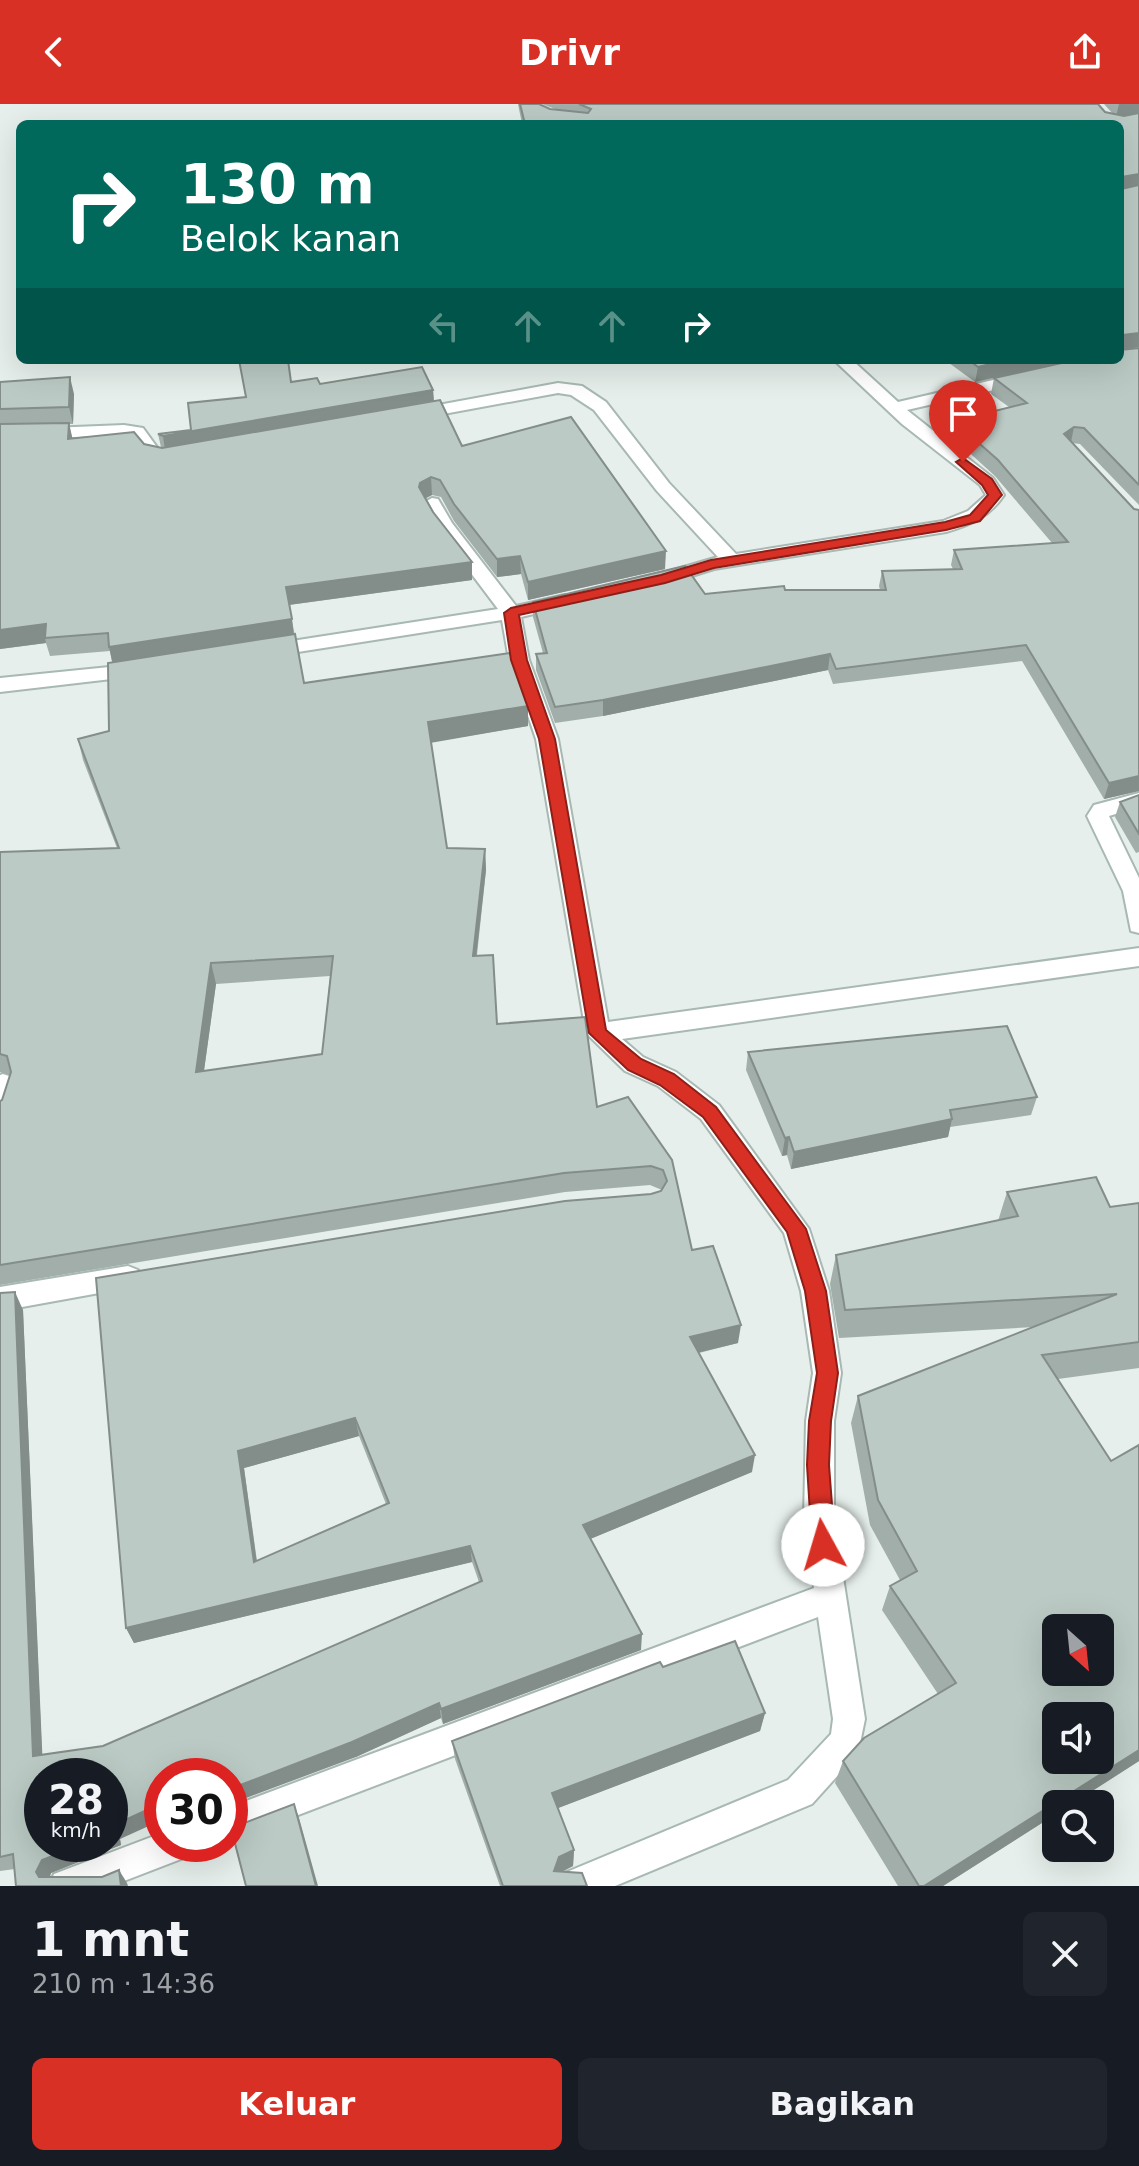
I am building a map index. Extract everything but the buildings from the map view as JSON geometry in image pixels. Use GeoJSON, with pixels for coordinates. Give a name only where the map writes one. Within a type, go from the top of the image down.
{"type":"FeatureCollection","features":[{"type":"Feature","properties":{"kind":"street"},"geometry":{"type":"LineString","coordinates":[[634,586],[711,564],[946,526],[975,518],[987,508],[995,495],[987,482],[895,408],[846,364]]}},
{"type":"Feature","properties":{"kind":"street"},"geometry":{"type":"LineString","coordinates":[[895,408],[1043,373]]}},
{"type":"Feature","properties":{"kind":"street"},"geometry":{"type":"LineString","coordinates":[[400,417],[558,388],[576,390],[600,406],[663,487],[733,562]]}},
{"type":"Feature","properties":{"kind":"street"},"geometry":{"type":"LineString","coordinates":[[0,435],[124,430],[137,432],[154,455],[165,458],[189,454]]}},
{"type":"Feature","properties":{"kind":"street"},"geometry":{"type":"LineString","coordinates":[[432,503],[444,524],[511,613],[519,660],[547,739],[598,1033],[634,1064],[667,1079],[710,1112],[796,1229],[815,1291],[827,1373],[820,1421],[819,1519],[849,1719],[846,1741],[800,1792],[574,1886]]}},
{"type":"Feature","properties":{"kind":"street"},"geometry":{"type":"LineString","coordinates":[[253,653],[511,613],[588,596]]}},
{"type":"Feature","properties":{"kind":"street"},"geometry":{"type":"LineString","coordinates":[[0,685],[162,667]]}},
{"type":"Feature","properties":{"kind":"street"},"geometry":{"type":"LineString","coordinates":[[1139,800],[1102,810],[1098,816],[1134,891],[1139,925]]}},
{"type":"Feature","properties":{"kind":"street"},"geometry":{"type":"LineString","coordinates":[[598,1033],[1139,957]]}},
{"type":"Feature","properties":{"kind":"street"},"geometry":{"type":"LineString","coordinates":[[0,1110],[3,1084]]}},
{"type":"Feature","properties":{"kind":"street"},"geometry":{"type":"LineString","coordinates":[[0,1299],[157,1273]]}},
{"type":"Feature","properties":{"kind":"street"},"geometry":{"type":"LineString","coordinates":[[248,1817],[831,1597]]}},
{"type":"Feature","properties":{"kind":"street"},"geometry":{"type":"LineString","coordinates":[[66,1886],[144,1856]]}},
{"type":"Feature","properties":{"kind":"route"},"geometry":{"type":"LineString","coordinates":[[823,1545],[818,1465],[827,1373],[815,1291],[796,1229],[710,1112],[667,1079],[634,1064],[598,1033],[547,739],[519,660],[511,613],[665,579],[711,564],[946,526],[975,518],[987,508],[995,495],[987,482],[963,462]]}}]}
